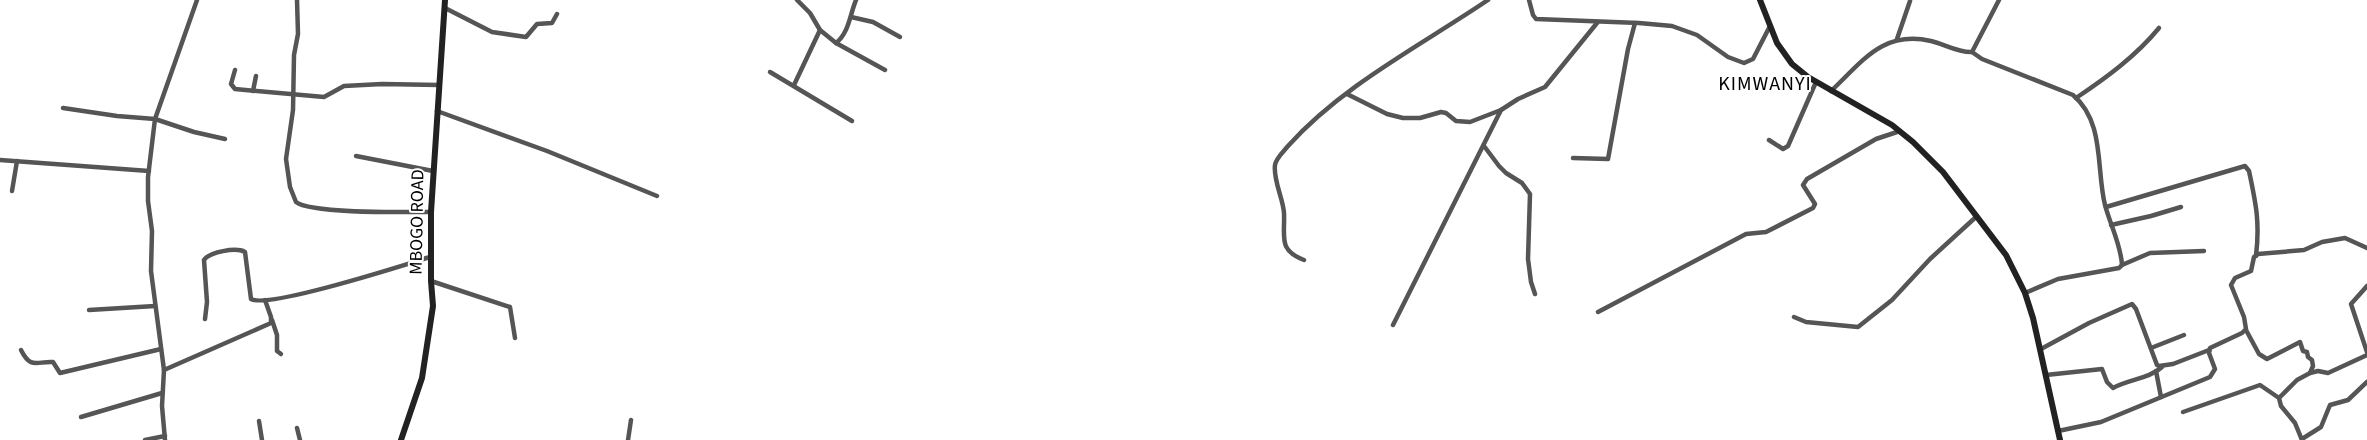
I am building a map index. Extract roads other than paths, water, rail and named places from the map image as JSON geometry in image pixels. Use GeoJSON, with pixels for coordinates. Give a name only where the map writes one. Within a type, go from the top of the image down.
{"type":"FeatureCollection","features":[{"type":"Feature","properties":{"kind":"street"},"geometry":{"type":"LineString","coordinates":[[145,440],[165,438],[162,393],[164,370],[151,271],[152,231],[148,202],[149,171],[155,119],[197,0]]}},
{"type":"Feature","properties":{"kind":"street"},"geometry":{"type":"LineString","coordinates":[[296,0],[298,34],[294,55],[293,110],[286,159],[290,187],[296,202],[304,206],[326,209],[431,212]]}},
{"type":"Feature","properties":{"kind":"street","name":"MBOGO ROAD"},"geometry":{"type":"LineString","coordinates":[[401,440],[422,378],[433,306],[430,257],[431,212],[445,0]]}},
{"type":"Feature","properties":{"kind":"street"},"geometry":{"type":"LineString","coordinates":[[797,0],[810,13],[820,30],[836,42],[885,70]]}},
{"type":"Feature","properties":{"kind":"street"},"geometry":{"type":"LineString","coordinates":[[836,42],[841,39],[851,18],[856,0]]}},
{"type":"Feature","properties":{"kind":"street"},"geometry":{"type":"LineString","coordinates":[[1304,260],[1290,255],[1286,247],[1284,204],[1275,162],[1305,127],[1346,94],[1488,0]]}},
{"type":"Feature","properties":{"kind":"street"},"geometry":{"type":"LineString","coordinates":[[1529,0],[1536,20],[1635,23],[1686,30],[1728,57],[1744,63],[1753,59],[1770,26]]}},
{"type":"Feature","properties":{"kind":"street"},"geometry":{"type":"LineString","coordinates":[[1760,0],[1770,26],[1786,58],[1816,82],[1900,131],[1937,166],[2006,255],[2025,293],[2041,349],[2060,440]]}},
{"type":"Feature","properties":{"kind":"street"},"geometry":{"type":"LineString","coordinates":[[1972,52],[1999,0]]}},
{"type":"Feature","properties":{"kind":"street"},"geometry":{"type":"LineString","coordinates":[[1896,39],[1910,1]]}},
{"type":"Feature","properties":{"kind":"street"},"geometry":{"type":"LineString","coordinates":[[445,8],[492,32],[526,38],[537,24],[552,23],[557,14]]}},
{"type":"Feature","properties":{"kind":"street"},"geometry":{"type":"LineString","coordinates":[[851,18],[874,22],[900,38]]}},
{"type":"Feature","properties":{"kind":"street"},"geometry":{"type":"LineString","coordinates":[[1346,94],[1387,114],[1411,119],[1441,112],[1446,113],[1456,121],[1466,123],[1501,110],[1545,87],[1597,22]]}},
{"type":"Feature","properties":{"kind":"street"},"geometry":{"type":"LineString","coordinates":[[1573,158],[1608,159],[1628,49],[1635,23]]}},
{"type":"Feature","properties":{"kind":"street"},"geometry":{"type":"LineString","coordinates":[[2076,98],[2111,74],[2147,43],[2159,28]]}},
{"type":"Feature","properties":{"kind":"street"},"geometry":{"type":"LineString","coordinates":[[794,85],[820,30]]}},
{"type":"Feature","properties":{"kind":"street"},"geometry":{"type":"LineString","coordinates":[[1831,91],[1878,48],[1896,39],[1926,40],[1972,52],[1982,59],[2066,91],[2083,105],[2093,126],[2106,207],[2122,265]]}},
{"type":"Feature","properties":{"kind":"street"},"geometry":{"type":"LineString","coordinates":[[235,70],[231,86],[235,89],[252,91],[324,96],[344,86],[382,84],[439,85]]}},
{"type":"Feature","properties":{"kind":"street"},"geometry":{"type":"LineString","coordinates":[[770,72],[852,121]]}},
{"type":"Feature","properties":{"kind":"street"},"geometry":{"type":"LineString","coordinates":[[252,91],[256,76]]}},
{"type":"Feature","properties":{"kind":"street"},"geometry":{"type":"LineString","coordinates":[[1768,140],[1783,149],[1788,146],[1816,82]]}},
{"type":"Feature","properties":{"kind":"street"},"geometry":{"type":"LineString","coordinates":[[64,108],[117,116],[155,119],[194,132],[226,139]]}},
{"type":"Feature","properties":{"kind":"street"},"geometry":{"type":"LineString","coordinates":[[1393,325],[1501,110]]}},
{"type":"Feature","properties":{"kind":"street"},"geometry":{"type":"LineString","coordinates":[[437,111],[547,150],[657,196]]}},
{"type":"Feature","properties":{"kind":"street"},"geometry":{"type":"LineString","coordinates":[[1598,312],[1746,234],[1766,232],[1813,208],[1815,204],[1803,185],[1807,179],[1876,139],[1900,131]]}},
{"type":"Feature","properties":{"kind":"street"},"geometry":{"type":"LineString","coordinates":[[1484,146],[1506,173],[1522,183],[1530,194],[1528,259],[1531,282],[1535,294]]}},
{"type":"Feature","properties":{"kind":"street"},"geometry":{"type":"LineString","coordinates":[[356,156],[433,171]]}},
{"type":"Feature","properties":{"kind":"street"},"geometry":{"type":"LineString","coordinates":[[0,160],[149,171]]}},
{"type":"Feature","properties":{"kind":"street"},"geometry":{"type":"LineString","coordinates":[[12,190],[16,161]]}},
{"type":"Feature","properties":{"kind":"street"},"geometry":{"type":"LineString","coordinates":[[2106,207],[2246,166],[2249,171],[2258,212],[2259,229],[2256,256],[2251,271],[2235,278],[2231,285],[2244,316],[2246,330],[2259,354],[2267,359],[2300,342],[2303,350],[2307,352],[2308,357],[2312,360],[2313,366],[2310,373]]}},
{"type":"Feature","properties":{"kind":"street"},"geometry":{"type":"LineString","coordinates":[[2111,224],[2151,216],[2181,207]]}},
{"type":"Feature","properties":{"kind":"street"},"geometry":{"type":"LineString","coordinates":[[1794,317],[1806,322],[1858,327],[1892,300],[1930,259],[1977,216]]}},
{"type":"Feature","properties":{"kind":"street"},"geometry":{"type":"LineString","coordinates":[[2256,256],[2304,250],[2322,242],[2346,238],[2367,248]]}},
{"type":"Feature","properties":{"kind":"street"},"geometry":{"type":"LineString","coordinates":[[205,319],[207,297],[204,286],[204,260],[210,255],[238,249],[242,250],[249,274],[251,299],[265,300],[358,279],[430,257]]}},
{"type":"Feature","properties":{"kind":"street"},"geometry":{"type":"LineString","coordinates":[[2025,293],[2058,279],[2119,268],[2150,253],[2204,251]]}},
{"type":"Feature","properties":{"kind":"street"},"geometry":{"type":"LineString","coordinates":[[431,281],[510,308],[515,338]]}},
{"type":"Feature","properties":{"kind":"street"},"geometry":{"type":"LineString","coordinates":[[2279,398],[2297,380],[2310,373],[2318,371],[2328,373],[2367,353],[2351,304],[2367,286]]}},
{"type":"Feature","properties":{"kind":"street"},"geometry":{"type":"LineString","coordinates":[[265,300],[277,335],[277,351],[281,354]]}},
{"type":"Feature","properties":{"kind":"street"},"geometry":{"type":"LineString","coordinates":[[2041,349],[2089,323],[2132,304],[2136,309],[2157,364],[2156,373],[2160,397]]}},
{"type":"Feature","properties":{"kind":"street"},"geometry":{"type":"LineString","coordinates":[[89,310],[155,306]]}},
{"type":"Feature","properties":{"kind":"street"},"geometry":{"type":"LineString","coordinates":[[164,370],[263,328],[272,320]]}},
{"type":"Feature","properties":{"kind":"street"},"geometry":{"type":"LineString","coordinates":[[2046,375],[2102,369],[2107,382],[2113,388],[2124,382],[2156,373],[2164,366],[2209,350],[2246,330]]}},
{"type":"Feature","properties":{"kind":"street"},"geometry":{"type":"LineString","coordinates":[[2151,348],[2184,334]]}},
{"type":"Feature","properties":{"kind":"street"},"geometry":{"type":"LineString","coordinates":[[20,350],[25,359],[32,363],[53,362],[60,373],[161,349]]}},
{"type":"Feature","properties":{"kind":"street"},"geometry":{"type":"LineString","coordinates":[[2058,431],[2101,422],[2210,377],[2214,369],[2209,350]]}},
{"type":"Feature","properties":{"kind":"street"},"geometry":{"type":"LineString","coordinates":[[2157,364],[2164,366]]}},
{"type":"Feature","properties":{"kind":"street"},"geometry":{"type":"LineString","coordinates":[[2184,412],[2260,385],[2279,398],[2280,406],[2295,423],[2302,440],[2322,427],[2330,405],[2348,400],[2367,382]]}},
{"type":"Feature","properties":{"kind":"street"},"geometry":{"type":"LineString","coordinates":[[81,416],[162,393]]}},
{"type":"Feature","properties":{"kind":"street"},"geometry":{"type":"LineString","coordinates":[[628,440],[631,420]]}},
{"type":"Feature","properties":{"kind":"street"},"geometry":{"type":"LineString","coordinates":[[259,421],[262,440]]}},
{"type":"Feature","properties":{"kind":"street"},"geometry":{"type":"LineString","coordinates":[[297,428],[300,440]]}},
{"type":"Feature","properties":{"kind":"district","name":"KIMWANYI"},"geometry":{"type":"Point","coordinates":[1765,84]}}]}
